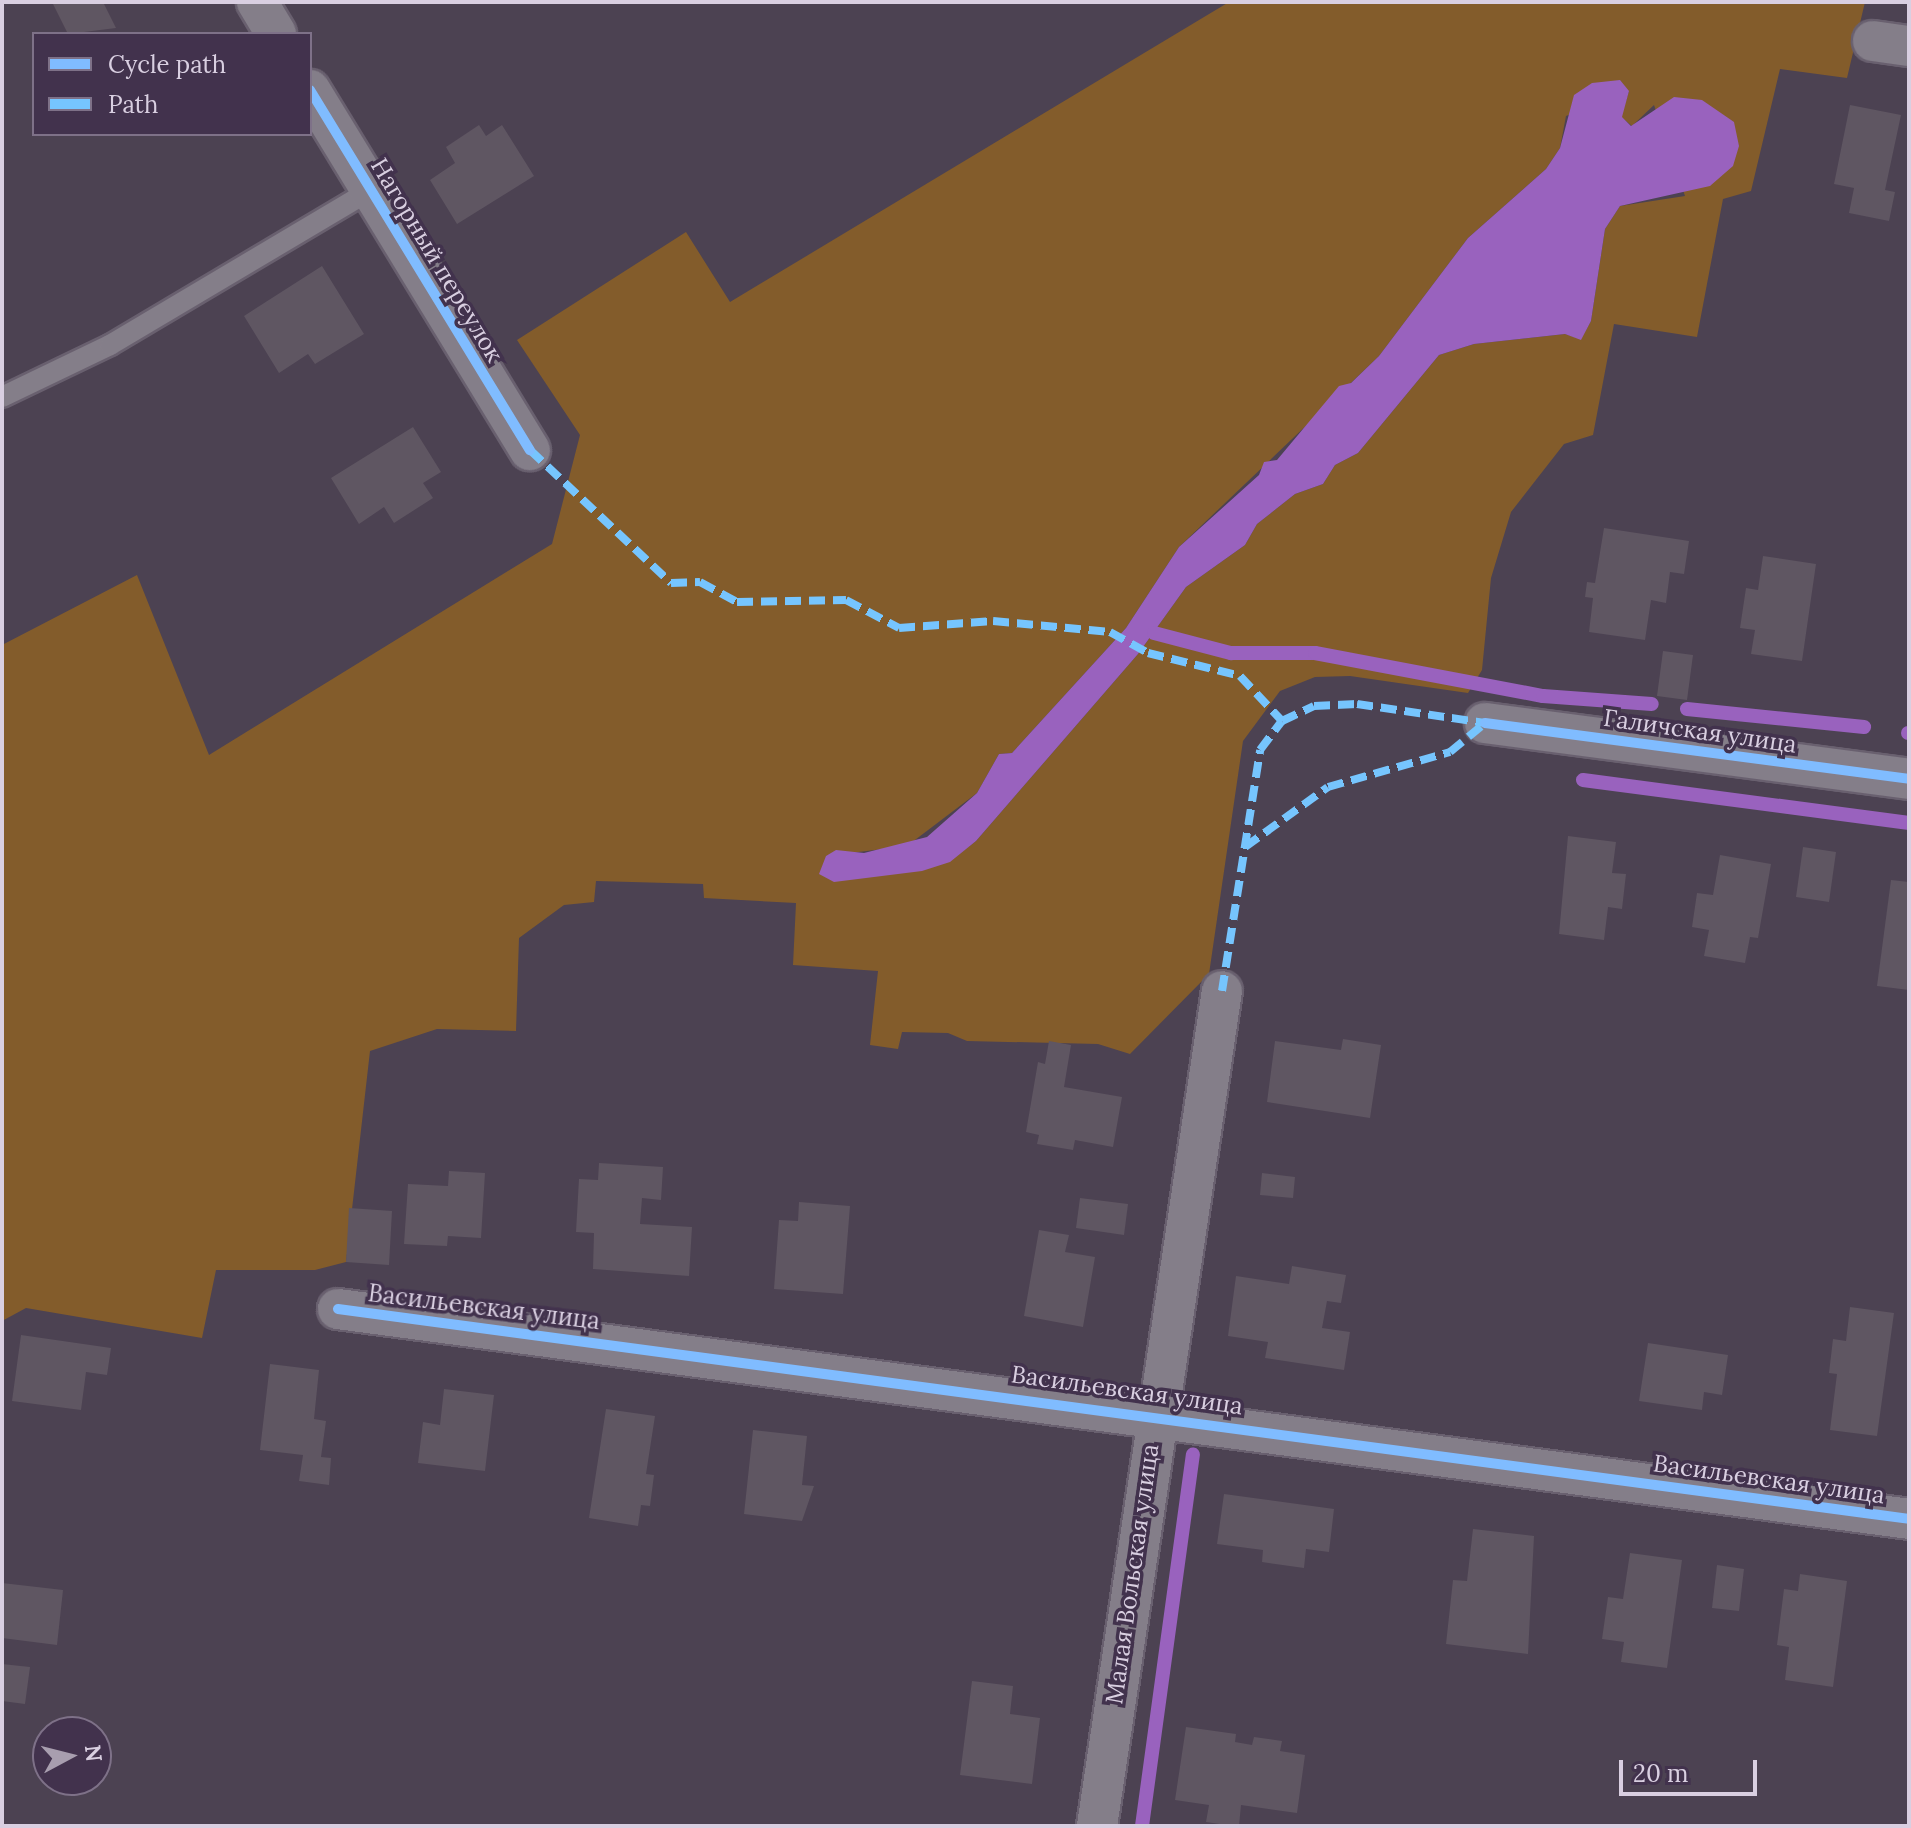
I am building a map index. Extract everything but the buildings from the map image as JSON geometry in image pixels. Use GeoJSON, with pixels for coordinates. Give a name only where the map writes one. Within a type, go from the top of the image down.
{"type":"FeatureCollection","features":[{"type":"Feature","properties":{"kind":"street"},"geometry":{"type":"LineString","coordinates":[[257,2],[275,32]]}},
{"type":"Feature","properties":{"kind":"street","name":"Нагорный переулок"},"geometry":{"type":"LineString","coordinates":[[312,93],[530,450]]}},
{"type":"Feature","properties":{"kind":"street","name":"Галичская улица"},"geometry":{"type":"LineString","coordinates":[[1485,723],[1909,779]]}},
{"type":"Feature","properties":{"kind":"street","name":"Малая Вольская улица"},"geometry":{"type":"LineString","coordinates":[[1097,1826],[1155,1414],[1222,991]]}},
{"type":"Feature","properties":{"kind":"street","name":"Васильевская улица"},"geometry":{"type":"LineString","coordinates":[[338,1309],[1155,1414],[1909,1519]]}},
{"type":"Feature","properties":{"kind":"lane"},"geometry":{"type":"LineString","coordinates":[[2,397],[110,345],[371,190]]}},
{"type":"Feature","properties":{"kind":"shaded area"},"geometry":{"type":"Polygon","coordinates":[[[1229,2],[1865,2],[1847,78],[1780,69],[1751,191],[1723,199],[1697,337],[1614,324],[1593,435],[1564,444],[1511,512],[1491,578],[1482,670],[1468,693],[1350,676],[1315,677],[1280,691],[1243,741],[1209,974],[1130,1054],[1098,1044],[967,1041],[948,1033],[902,1032],[898,1049],[870,1045],[878,971],[793,965],[796,903],[704,898],[703,884],[596,881],[594,902],[564,905],[519,938],[516,1031],[437,1029],[370,1051],[346,1262],[315,1270],[216,1270],[202,1338],[26,1308],[2,1321],[2,645],[137,575],[209,755],[552,544],[580,435],[517,340],[686,232],[730,302],[1229,2]],[[1629,91],[1566,116],[1560,148],[1546,169],[1468,238],[1379,356],[1179,547],[1126,628],[1012,753],[999,754],[977,793],[907,846],[826,856],[950,861],[976,841],[1138,654],[1186,587],[1245,545],[1257,524],[1295,494],[1323,484],[1335,465],[1358,453],[1439,355],[1474,344],[1565,334],[1581,339],[1591,321],[1605,229],[1620,206],[1685,196],[1654,105],[1632,126],[1621,117],[1629,91]]]}},
{"type":"Feature","properties":{"kind":"shaded area"},"geometry":{"type":"Polygon","coordinates":[[[1620,80],[1629,91],[1622,117],[1631,126],[1674,97],[1702,100],[1734,122],[1739,146],[1733,166],[1710,186],[1620,206],[1605,229],[1591,321],[1581,340],[1565,334],[1474,344],[1439,355],[1358,453],[1335,465],[1323,484],[1295,494],[1257,524],[1245,545],[1186,587],[1138,654],[976,841],[950,862],[922,871],[834,882],[819,874],[826,856],[836,850],[864,853],[927,837],[977,793],[999,754],[1012,753],[1126,628],[1179,547],[1259,475],[1264,462],[1277,460],[1339,386],[1351,383],[1379,356],[1468,238],[1546,169],[1560,148],[1574,95],[1592,83],[1620,80]]]}},
{"type":"Feature","properties":{"kind":"waterway"},"geometry":{"type":"LineString","coordinates":[[1154,633],[1231,653],[1315,653],[1543,696],[1652,704]]}},
{"type":"Feature","properties":{"kind":"waterway"},"geometry":{"type":"LineString","coordinates":[[1687,709],[1864,727]]}},
{"type":"Feature","properties":{"kind":"waterway"},"geometry":{"type":"LineString","coordinates":[[1583,780],[1909,823]]}},
{"type":"Feature","properties":{"kind":"waterway"},"geometry":{"type":"LineString","coordinates":[[1142,1826],[1193,1454]]}},
{"type":"Feature","properties":{"kind":"marked path"},"geometry":{"type":"LineString","coordinates":[[530,450],[671,583],[700,582],[737,602],[846,600],[899,628],[993,621],[1110,632],[1148,653],[1240,676],[1282,721]]}},
{"type":"Feature","properties":{"kind":"marked path"},"geometry":{"type":"LineString","coordinates":[[1222,991],[1260,750],[1282,721],[1314,706],[1357,704],[1485,723]]}},
{"type":"Feature","properties":{"kind":"marked path"},"geometry":{"type":"LineString","coordinates":[[1245,847],[1328,787],[1450,752],[1485,723]]}},
{"type":"Feature","properties":{"kind":"cycle path"},"geometry":{"type":"LineString","coordinates":[[312,93],[530,450]]}},
{"type":"Feature","properties":{"kind":"cycle path"},"geometry":{"type":"LineString","coordinates":[[1485,723],[1909,779]]}},
{"type":"Feature","properties":{"kind":"cycle path"},"geometry":{"type":"LineString","coordinates":[[338,1309],[1909,1519]]}}]}
